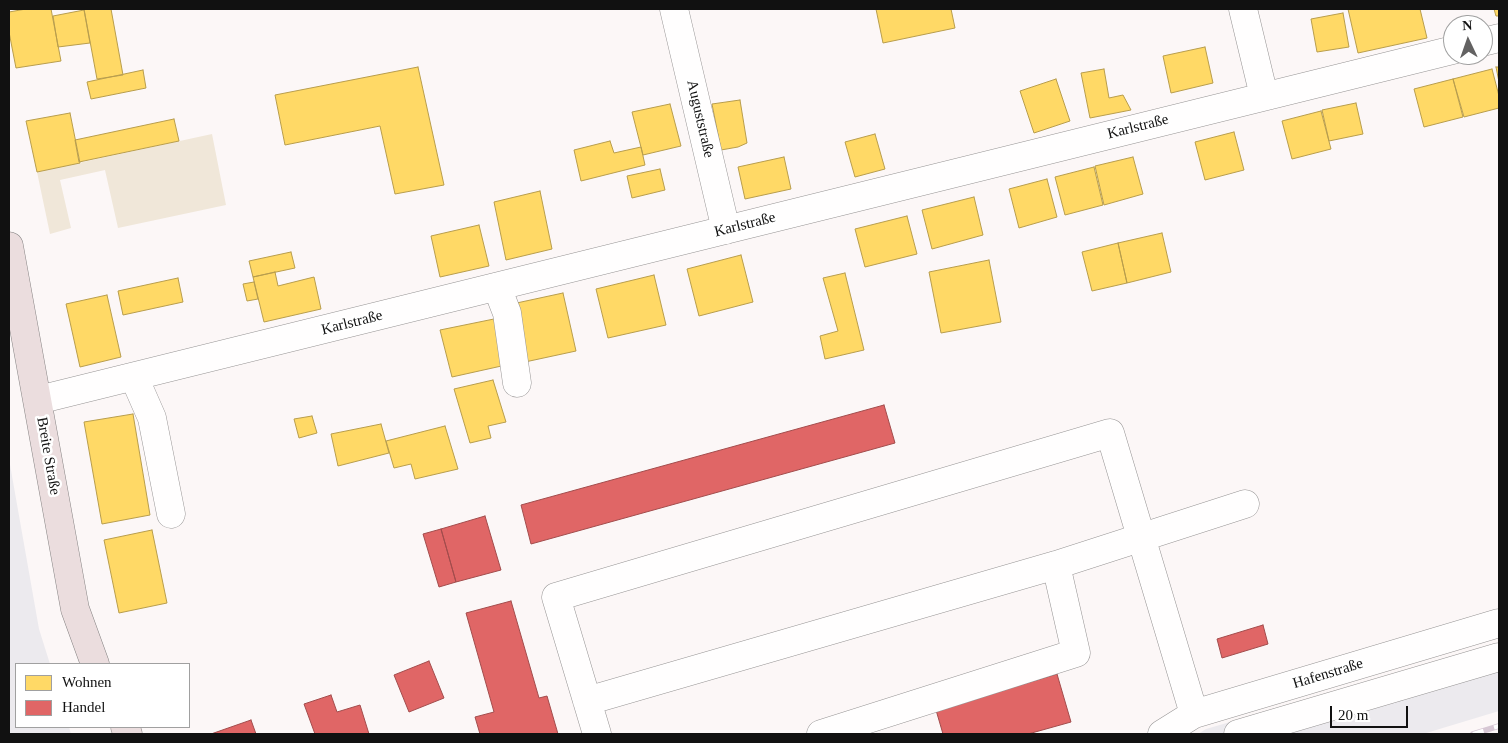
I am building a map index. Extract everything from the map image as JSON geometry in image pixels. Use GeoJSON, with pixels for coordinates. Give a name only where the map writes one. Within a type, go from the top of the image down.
{"type":"FeatureCollection","features":[{"type":"Feature","properties":{"kind":"main road","name":"Breite Straße"},"geometry":{"type":"LineString","coordinates":[[9,246],[76,609],[95,663]]}},
{"type":"Feature","properties":{"kind":"street","name":"Auguststraße"},"geometry":{"type":"LineString","coordinates":[[674,9],[726,230]]}},
{"type":"Feature","properties":{"kind":"street"},"geometry":{"type":"LineString","coordinates":[[1244,9],[1264,96]]}},
{"type":"Feature","properties":{"kind":"street","name":"Karlstraße"},"geometry":{"type":"LineString","coordinates":[[38,400],[1443,52]]}},
{"type":"Feature","properties":{"kind":"street"},"geometry":{"type":"LineString","coordinates":[[497,287],[507,313],[517,382]]}},
{"type":"Feature","properties":{"kind":"street"},"geometry":{"type":"LineString","coordinates":[[134,377],[152,418],[171,514]]}},
{"type":"Feature","properties":{"kind":"street"},"geometry":{"type":"LineString","coordinates":[[597,734],[556,597],[1110,433],[1194,714]]}},
{"type":"Feature","properties":{"kind":"street"},"geometry":{"type":"LineString","coordinates":[[587,701],[1056,564],[1245,504]]}},
{"type":"Feature","properties":{"kind":"street"},"geometry":{"type":"LineString","coordinates":[[821,734],[1076,653],[1056,564]]}},
{"type":"Feature","properties":{"kind":"street","name":"Hafenstraße"},"geometry":{"type":"LineString","coordinates":[[1162,734],[1194,714],[1499,623]]}},
{"type":"Feature","properties":{"kind":"street"},"geometry":{"type":"LineString","coordinates":[[1238,734],[1499,657]]}},
{"type":"Feature","properties":{"kind":"shaded area"},"geometry":{"type":"Polygon","coordinates":[[[212,134],[226,205],[118,228],[105,170],[60,180],[71,228],[50,234],[37,172],[212,134]]]}},
{"type":"Feature","properties":{"kind":"shaded area"},"geometry":{"type":"Polygon","coordinates":[[[9,459],[39,629],[50,663],[15,663],[15,728],[69,728],[71,734],[9,734],[9,459]]]}},
{"type":"Feature","properties":{"kind":"shaded area"},"geometry":{"type":"Polygon","coordinates":[[[1499,644],[1499,711],[1423,734],[1198,734],[1206,729],[1499,644]]]}},
{"type":"Feature","properties":{"kind":"building: Wohnen"},"geometry":{"type":"Polygon","coordinates":[[[26,9],[51,9],[61,61],[16,68],[9,32],[9,12],[26,9]]]}},
{"type":"Feature","properties":{"kind":"building: Wohnen"},"geometry":{"type":"Polygon","coordinates":[[[84,9],[111,9],[123,75],[97,79],[84,9]]]}},
{"type":"Feature","properties":{"kind":"building: Wohnen"},"geometry":{"type":"Polygon","coordinates":[[[876,9],[951,9],[955,28],[883,43],[876,9]]]}},
{"type":"Feature","properties":{"kind":"building: Wohnen"},"geometry":{"type":"Polygon","coordinates":[[[1348,9],[1420,9],[1427,38],[1358,53],[1348,9]]]}},
{"type":"Feature","properties":{"kind":"building: Wohnen"},"geometry":{"type":"Polygon","coordinates":[[[1494,9],[1499,9],[1499,16],[1496,16],[1494,9]]]}},
{"type":"Feature","properties":{"kind":"building: Wohnen"},"geometry":{"type":"Polygon","coordinates":[[[84,10],[90,43],[58,47],[53,16],[84,10]]]}},
{"type":"Feature","properties":{"kind":"building: Wohnen"},"geometry":{"type":"Polygon","coordinates":[[[1343,13],[1349,47],[1317,52],[1311,19],[1343,13]]]}},
{"type":"Feature","properties":{"kind":"building: Wohnen"},"geometry":{"type":"Polygon","coordinates":[[[1205,47],[1213,83],[1171,93],[1163,56],[1205,47]]]}},
{"type":"Feature","properties":{"kind":"building: Wohnen"},"geometry":{"type":"Polygon","coordinates":[[[418,67],[444,185],[395,194],[380,126],[285,145],[275,95],[418,67]]]}},
{"type":"Feature","properties":{"kind":"building: Wohnen"},"geometry":{"type":"Polygon","coordinates":[[[1496,67],[1499,67],[1499,82],[1496,67]]]}},
{"type":"Feature","properties":{"kind":"building: Wohnen"},"geometry":{"type":"Polygon","coordinates":[[[1104,69],[1109,98],[1123,95],[1131,110],[1090,118],[1081,73],[1104,69]]]}},
{"type":"Feature","properties":{"kind":"building: Wohnen"},"geometry":{"type":"Polygon","coordinates":[[[1492,69],[1499,96],[1499,108],[1464,117],[1453,79],[1492,69]]]}},
{"type":"Feature","properties":{"kind":"building: Wohnen"},"geometry":{"type":"Polygon","coordinates":[[[143,70],[146,88],[91,99],[87,82],[143,70]]]}},
{"type":"Feature","properties":{"kind":"building: Wohnen"},"geometry":{"type":"Polygon","coordinates":[[[1056,79],[1070,121],[1034,133],[1020,91],[1056,79]]]}},
{"type":"Feature","properties":{"kind":"building: Wohnen"},"geometry":{"type":"Polygon","coordinates":[[[1453,79],[1463,117],[1424,127],[1414,89],[1453,79]]]}},
{"type":"Feature","properties":{"kind":"building: Wohnen"},"geometry":{"type":"Polygon","coordinates":[[[740,100],[747,143],[738,147],[721,150],[712,104],[740,100]]]}},
{"type":"Feature","properties":{"kind":"building: Wohnen"},"geometry":{"type":"Polygon","coordinates":[[[1356,103],[1363,134],[1329,141],[1322,110],[1356,103]]]}},
{"type":"Feature","properties":{"kind":"building: Wohnen"},"geometry":{"type":"Polygon","coordinates":[[[670,104],[681,146],[643,155],[632,112],[670,104]]]}},
{"type":"Feature","properties":{"kind":"building: Wohnen"},"geometry":{"type":"Polygon","coordinates":[[[1321,111],[1331,149],[1292,159],[1282,121],[1321,111]]]}},
{"type":"Feature","properties":{"kind":"building: Wohnen"},"geometry":{"type":"Polygon","coordinates":[[[70,113],[80,163],[37,172],[26,121],[70,113]]]}},
{"type":"Feature","properties":{"kind":"building: Wohnen"},"geometry":{"type":"Polygon","coordinates":[[[174,119],[179,141],[79,162],[75,140],[174,119]]]}},
{"type":"Feature","properties":{"kind":"building: Wohnen"},"geometry":{"type":"Polygon","coordinates":[[[1234,132],[1244,170],[1205,180],[1195,142],[1234,132]]]}},
{"type":"Feature","properties":{"kind":"building: Wohnen"},"geometry":{"type":"Polygon","coordinates":[[[875,134],[885,169],[855,177],[845,142],[875,134]]]}},
{"type":"Feature","properties":{"kind":"building: Wohnen"},"geometry":{"type":"Polygon","coordinates":[[[610,141],[614,153],[641,147],[645,165],[581,181],[574,150],[610,141]]]}},
{"type":"Feature","properties":{"kind":"building: Wohnen"},"geometry":{"type":"Polygon","coordinates":[[[784,157],[791,189],[745,199],[738,167],[784,157]]]}},
{"type":"Feature","properties":{"kind":"building: Wohnen"},"geometry":{"type":"Polygon","coordinates":[[[1133,157],[1143,194],[1104,205],[1095,166],[1133,157]]]}},
{"type":"Feature","properties":{"kind":"building: Wohnen"},"geometry":{"type":"Polygon","coordinates":[[[1094,167],[1103,205],[1065,215],[1055,177],[1094,167]]]}},
{"type":"Feature","properties":{"kind":"building: Wohnen"},"geometry":{"type":"Polygon","coordinates":[[[660,169],[665,190],[632,198],[627,176],[660,169]]]}},
{"type":"Feature","properties":{"kind":"building: Wohnen"},"geometry":{"type":"Polygon","coordinates":[[[1047,179],[1057,217],[1019,228],[1009,189],[1047,179]]]}},
{"type":"Feature","properties":{"kind":"building: Wohnen"},"geometry":{"type":"Polygon","coordinates":[[[540,191],[552,249],[506,260],[494,202],[540,191]]]}},
{"type":"Feature","properties":{"kind":"building: Wohnen"},"geometry":{"type":"Polygon","coordinates":[[[974,197],[983,235],[932,249],[922,210],[974,197]]]}},
{"type":"Feature","properties":{"kind":"building: Wohnen"},"geometry":{"type":"Polygon","coordinates":[[[907,216],[917,254],[865,267],[855,229],[907,216]]]}},
{"type":"Feature","properties":{"kind":"building: Wohnen"},"geometry":{"type":"Polygon","coordinates":[[[479,225],[489,266],[440,277],[431,236],[479,225]]]}},
{"type":"Feature","properties":{"kind":"building: Wohnen"},"geometry":{"type":"Polygon","coordinates":[[[1162,233],[1171,272],[1127,283],[1118,243],[1162,233]]]}},
{"type":"Feature","properties":{"kind":"building: Wohnen"},"geometry":{"type":"Polygon","coordinates":[[[1118,243],[1127,283],[1092,291],[1082,252],[1118,243]]]}},
{"type":"Feature","properties":{"kind":"building: Wohnen"},"geometry":{"type":"Polygon","coordinates":[[[291,252],[295,268],[253,277],[249,261],[291,252]]]}},
{"type":"Feature","properties":{"kind":"building: Wohnen"},"geometry":{"type":"Polygon","coordinates":[[[741,255],[753,302],[699,316],[687,269],[741,255]]]}},
{"type":"Feature","properties":{"kind":"building: Wohnen"},"geometry":{"type":"Polygon","coordinates":[[[989,260],[1001,322],[941,333],[929,272],[989,260]]]}},
{"type":"Feature","properties":{"kind":"building: Wohnen"},"geometry":{"type":"Polygon","coordinates":[[[275,272],[278,286],[314,277],[321,309],[264,322],[253,277],[275,272]]]}},
{"type":"Feature","properties":{"kind":"building: Wohnen"},"geometry":{"type":"Polygon","coordinates":[[[845,273],[864,350],[825,359],[820,336],[838,331],[823,278],[845,273]]]}},
{"type":"Feature","properties":{"kind":"building: Wohnen"},"geometry":{"type":"Polygon","coordinates":[[[654,275],[666,325],[608,338],[596,289],[654,275]]]}},
{"type":"Feature","properties":{"kind":"building: Wohnen"},"geometry":{"type":"Polygon","coordinates":[[[178,278],[183,302],[123,315],[118,291],[178,278]]]}},
{"type":"Feature","properties":{"kind":"building: Wohnen"},"geometry":{"type":"Polygon","coordinates":[[[254,282],[258,299],[247,301],[243,284],[254,282]]]}},
{"type":"Feature","properties":{"kind":"building: Wohnen"},"geometry":{"type":"Polygon","coordinates":[[[563,293],[576,351],[525,362],[512,304],[563,293]]]}},
{"type":"Feature","properties":{"kind":"building: Wohnen"},"geometry":{"type":"Polygon","coordinates":[[[107,295],[121,357],[80,367],[66,304],[107,295]]]}},
{"type":"Feature","properties":{"kind":"building: Wohnen"},"geometry":{"type":"Polygon","coordinates":[[[494,319],[506,365],[452,377],[440,330],[494,319]]]}},
{"type":"Feature","properties":{"kind":"building: Wohnen"},"geometry":{"type":"Polygon","coordinates":[[[493,380],[506,422],[488,426],[491,438],[470,443],[454,389],[493,380]]]}},
{"type":"Feature","properties":{"kind":"building: Wohnen"},"geometry":{"type":"Polygon","coordinates":[[[133,414],[150,515],[102,524],[84,422],[133,414]]]}},
{"type":"Feature","properties":{"kind":"building: Wohnen"},"geometry":{"type":"Polygon","coordinates":[[[312,416],[317,433],[299,438],[294,419],[312,416]]]}},
{"type":"Feature","properties":{"kind":"building: Wohnen"},"geometry":{"type":"Polygon","coordinates":[[[381,424],[389,453],[338,466],[331,434],[381,424]]]}},
{"type":"Feature","properties":{"kind":"building: Wohnen"},"geometry":{"type":"Polygon","coordinates":[[[445,426],[458,469],[415,479],[411,464],[394,468],[386,441],[445,426]]]}},
{"type":"Feature","properties":{"kind":"building: Wohnen"},"geometry":{"type":"Polygon","coordinates":[[[152,530],[167,603],[119,613],[104,540],[152,530]]]}},
{"type":"Feature","properties":{"kind":"building: Handel"},"geometry":{"type":"Polygon","coordinates":[[[884,405],[895,443],[531,544],[521,505],[884,405]]]}},
{"type":"Feature","properties":{"kind":"building: Handel"},"geometry":{"type":"Polygon","coordinates":[[[485,516],[501,570],[456,582],[441,529],[485,516]]]}},
{"type":"Feature","properties":{"kind":"building: Handel"},"geometry":{"type":"Polygon","coordinates":[[[441,529],[456,582],[439,587],[423,534],[441,529]]]}},
{"type":"Feature","properties":{"kind":"building: Handel"},"geometry":{"type":"Polygon","coordinates":[[[511,601],[539,698],[547,696],[558,734],[480,734],[475,717],[494,712],[466,613],[511,601]]]}},
{"type":"Feature","properties":{"kind":"building: Handel"},"geometry":{"type":"Polygon","coordinates":[[[1263,625],[1268,644],[1222,658],[1217,639],[1263,625]]]}},
{"type":"Feature","properties":{"kind":"building: Handel"},"geometry":{"type":"Polygon","coordinates":[[[429,661],[444,698],[409,712],[394,675],[429,661]]]}},
{"type":"Feature","properties":{"kind":"building: Handel"},"geometry":{"type":"Polygon","coordinates":[[[1057,674],[1071,722],[1028,734],[943,734],[936,710],[1057,674]]]}},
{"type":"Feature","properties":{"kind":"building: Handel"},"geometry":{"type":"Polygon","coordinates":[[[331,695],[337,712],[360,705],[369,734],[315,734],[304,704],[331,695]]]}},
{"type":"Feature","properties":{"kind":"building: Handel"},"geometry":{"type":"Polygon","coordinates":[[[251,720],[256,734],[211,734],[251,720]]]}},
{"type":"Feature","properties":{"kind":"railway"},"geometry":{"type":"LineString","coordinates":[[1473,734],[1499,726]]}}]}
